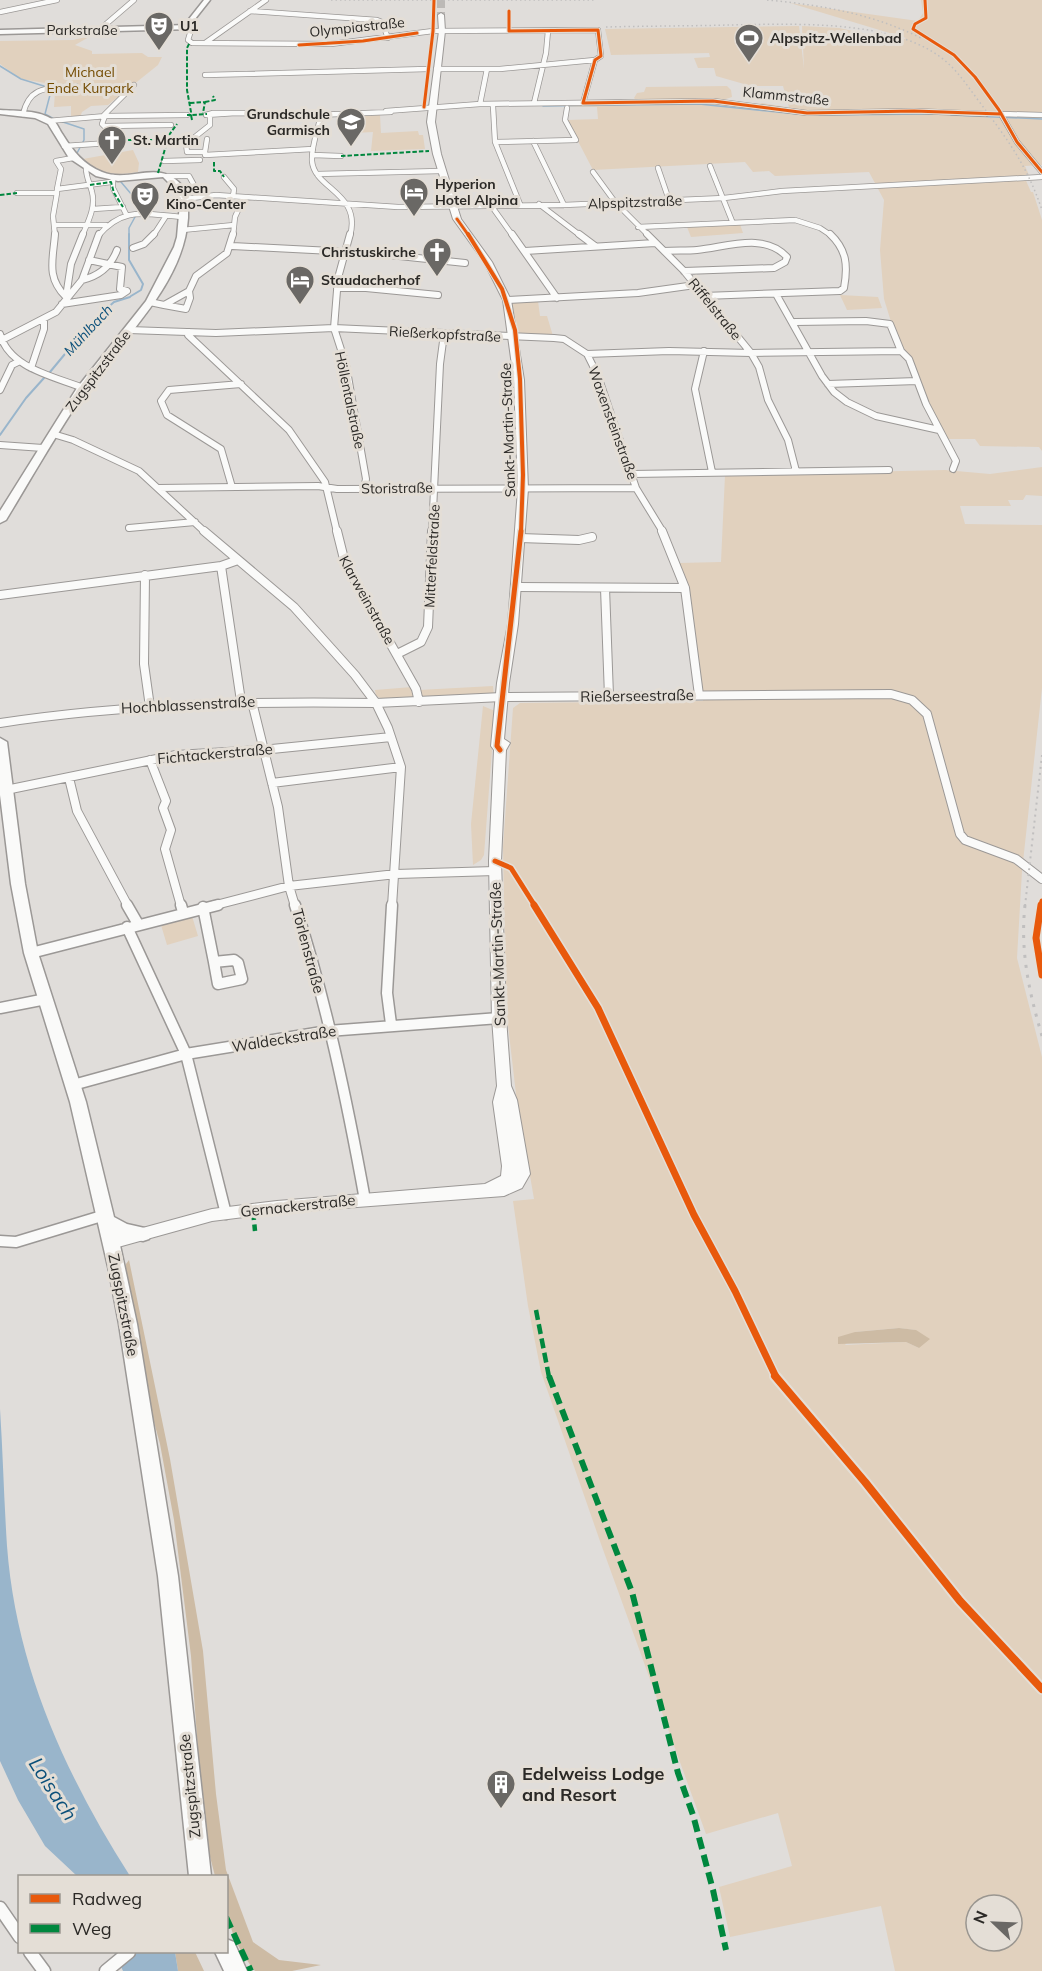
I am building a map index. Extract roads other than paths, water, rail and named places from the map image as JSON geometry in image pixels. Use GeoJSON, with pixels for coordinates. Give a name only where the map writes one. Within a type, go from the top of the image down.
{"type":"FeatureCollection","features":[{"type":"Feature","properties":{"kind":"main road","name":"Sankt-Martin-Straße"},"geometry":{"type":"LineString","coordinates":[[437,15],[438,31],[428,108],[438,171],[448,206],[488,262],[507,300],[515,337],[519,380],[523,489],[505,697],[503,746],[500,750],[495,871],[499,1018],[504,1086],[510,1100],[523,1174],[518,1184],[506,1191],[488,1190]]}},
{"type":"Feature","properties":{"kind":"main road"},"geometry":{"type":"LineString","coordinates":[[0,114],[23,114],[48,121],[55,126],[64,146],[73,158],[86,168],[99,174],[119,178],[158,173],[167,176],[180,189],[184,199]]}},
{"type":"Feature","properties":{"kind":"main road"},"geometry":{"type":"LineString","coordinates":[[0,114],[48,121]]}},
{"type":"Feature","properties":{"kind":"main road","name":"Zugspitzstraße"},"geometry":{"type":"LineString","coordinates":[[0,520],[82,388],[150,302],[176,254],[182,230],[184,199]]}},
{"type":"Feature","properties":{"kind":"main road","name":"Zugspitzstraße"},"geometry":{"type":"LineString","coordinates":[[0,743],[18,884],[31,953],[73,1085],[106,1219],[128,1324],[168,1570],[200,1875]]}},
{"type":"Feature","properties":{"kind":"main road","name":"Gernackerstraße"},"geometry":{"type":"LineString","coordinates":[[111,1243],[212,1215],[488,1190]]}},
{"type":"Feature","properties":{"kind":"main road"},"geometry":{"type":"LineString","coordinates":[[106,1219],[124,1232],[143,1234]]}},
{"type":"Feature","properties":{"kind":"main road"},"geometry":{"type":"LineString","coordinates":[[227,1953],[236,1971]]}},
{"type":"Feature","properties":{"kind":"street"},"geometry":{"type":"LineString","coordinates":[[0,12],[57,0]]}},
{"type":"Feature","properties":{"kind":"street"},"geometry":{"type":"LineString","coordinates":[[98,31],[134,0]]}},
{"type":"Feature","properties":{"kind":"street"},"geometry":{"type":"LineString","coordinates":[[207,0],[198,12],[197,20],[190,24],[188,41],[205,43],[266,0]]}},
{"type":"Feature","properties":{"kind":"street"},"geometry":{"type":"LineString","coordinates":[[0,5],[22,2],[32,6]]}},
{"type":"Feature","properties":{"kind":"street"},"geometry":{"type":"LineString","coordinates":[[250,11],[377,20],[382,22],[388,38]]}},
{"type":"Feature","properties":{"kind":"street","name":"Parkstraße"},"geometry":{"type":"LineString","coordinates":[[0,32],[98,31],[190,24]]}},
{"type":"Feature","properties":{"kind":"street","name":"Olympiastraße"},"geometry":{"type":"LineString","coordinates":[[205,43],[320,44],[438,31],[600,31],[601,56],[595,60]]}},
{"type":"Feature","properties":{"kind":"street"},"geometry":{"type":"LineString","coordinates":[[534,103],[546,53],[548,31]]}},
{"type":"Feature","properties":{"kind":"street"},"geometry":{"type":"LineString","coordinates":[[205,75],[487,69],[595,60],[583,103]]}},
{"type":"Feature","properties":{"kind":"street"},"geometry":{"type":"LineString","coordinates":[[480,104],[487,69]]}},
{"type":"Feature","properties":{"kind":"street"},"geometry":{"type":"LineString","coordinates":[[64,146],[109,143],[111,132],[102,124],[103,116],[134,85]]}},
{"type":"Feature","properties":{"kind":"street"},"geometry":{"type":"LineString","coordinates":[[23,114],[26,101],[37,90],[76,86]]}},
{"type":"Feature","properties":{"kind":"street","name":"Klammstraße"},"geometry":{"type":"LineString","coordinates":[[428,108],[534,103],[713,101],[816,113],[900,111],[986,114]]}},
{"type":"Feature","properties":{"kind":"street","name":"Klammstraße"},"geometry":{"type":"LineString","coordinates":[[202,158],[186,151],[187,143],[196,137],[211,120],[245,113],[321,115],[480,104],[493,106]]}},
{"type":"Feature","properties":{"kind":"street"},"geometry":{"type":"LineString","coordinates":[[493,106],[495,142],[520,204]]}},
{"type":"Feature","properties":{"kind":"street"},"geometry":{"type":"LineString","coordinates":[[495,142],[576,140],[565,120],[567,108]]}},
{"type":"Feature","properties":{"kind":"street"},"geometry":{"type":"LineString","coordinates":[[48,121],[103,116],[188,115]]}},
{"type":"Feature","properties":{"kind":"street"},"geometry":{"type":"LineString","coordinates":[[321,115],[312,162],[317,174],[438,171]]}},
{"type":"Feature","properties":{"kind":"street"},"geometry":{"type":"LineString","coordinates":[[1042,115],[1002,117],[1017,142],[1042,172]]}},
{"type":"Feature","properties":{"kind":"street"},"geometry":{"type":"LineString","coordinates":[[105,126],[171,125]]}},
{"type":"Feature","properties":{"kind":"street"},"geometry":{"type":"LineString","coordinates":[[202,158],[207,140]]}},
{"type":"Feature","properties":{"kind":"street"},"geometry":{"type":"LineString","coordinates":[[533,141],[564,205]]}},
{"type":"Feature","properties":{"kind":"street"},"geometry":{"type":"LineString","coordinates":[[164,161],[313,152],[341,156]]}},
{"type":"Feature","properties":{"kind":"street"},"geometry":{"type":"LineString","coordinates":[[66,297],[55,286],[52,268],[55,225],[53,216],[61,169],[56,160],[73,158]]}},
{"type":"Feature","properties":{"kind":"street"},"geometry":{"type":"LineString","coordinates":[[710,166],[732,221]]}},
{"type":"Feature","properties":{"kind":"street"},"geometry":{"type":"LineString","coordinates":[[82,388],[18,362],[3,346],[1,338],[56,312],[66,297],[71,264],[93,209],[93,194],[86,168]]}},
{"type":"Feature","properties":{"kind":"street"},"geometry":{"type":"LineString","coordinates":[[658,168],[669,200]]}},
{"type":"Feature","properties":{"kind":"street","name":"Riffelstraße"},"geometry":{"type":"LineString","coordinates":[[593,172],[615,202],[684,271],[751,353],[759,367],[768,400],[788,440],[796,471]]}},
{"type":"Feature","properties":{"kind":"street","name":"Höllentalstraße"},"geometry":{"type":"LineString","coordinates":[[317,174],[344,199],[353,224],[337,288],[334,328],[346,365],[353,400],[366,479],[364,488]]}},
{"type":"Feature","properties":{"kind":"street"},"geometry":{"type":"LineString","coordinates":[[167,176],[188,175],[200,196]]}},
{"type":"Feature","properties":{"kind":"street"},"geometry":{"type":"LineString","coordinates":[[224,177],[234,189],[231,196]]}},
{"type":"Feature","properties":{"kind":"street","name":"Alpspitzstraße"},"geometry":{"type":"LineString","coordinates":[[184,199],[200,196],[231,196],[345,205],[564,205],[724,198],[782,191],[1042,177]]}},
{"type":"Feature","properties":{"kind":"street"},"geometry":{"type":"LineString","coordinates":[[17,193],[57,191],[119,178]]}},
{"type":"Feature","properties":{"kind":"street"},"geometry":{"type":"LineString","coordinates":[[119,178],[114,193],[126,209],[126,214]]}},
{"type":"Feature","properties":{"kind":"street"},"geometry":{"type":"LineString","coordinates":[[150,302],[186,309],[190,298],[189,291],[196,276],[227,253],[232,246],[235,217],[244,197]]}},
{"type":"Feature","properties":{"kind":"street"},"geometry":{"type":"LineString","coordinates":[[490,204],[557,298]]}},
{"type":"Feature","properties":{"kind":"street"},"geometry":{"type":"LineString","coordinates":[[539,204],[595,246]]}},
{"type":"Feature","properties":{"kind":"street"},"geometry":{"type":"LineString","coordinates":[[93,209],[123,207]]}},
{"type":"Feature","properties":{"kind":"street"},"geometry":{"type":"LineString","coordinates":[[66,297],[82,280],[98,236],[106,225],[126,214],[183,217]]}},
{"type":"Feature","properties":{"kind":"street"},"geometry":{"type":"LineString","coordinates":[[133,248],[139,247],[156,233],[165,216]]}},
{"type":"Feature","properties":{"kind":"street"},"geometry":{"type":"LineString","coordinates":[[638,227],[732,221],[802,222],[829,232],[844,251],[846,274],[844,288],[840,291],[704,296]]}},
{"type":"Feature","properties":{"kind":"street"},"geometry":{"type":"LineString","coordinates":[[55,225],[106,225]]}},
{"type":"Feature","properties":{"kind":"street"},"geometry":{"type":"LineString","coordinates":[[182,230],[234,225]]}},
{"type":"Feature","properties":{"kind":"street"},"geometry":{"type":"LineString","coordinates":[[525,251],[655,243]]}},
{"type":"Feature","properties":{"kind":"street"},"geometry":{"type":"LineString","coordinates":[[664,251],[757,244],[775,246],[784,251],[787,257],[785,262],[774,268],[684,271]]}},
{"type":"Feature","properties":{"kind":"street"},"geometry":{"type":"LineString","coordinates":[[232,246],[346,251],[465,263]]}},
{"type":"Feature","properties":{"kind":"street"},"geometry":{"type":"LineString","coordinates":[[82,280],[93,277],[110,264],[117,250]]}},
{"type":"Feature","properties":{"kind":"street"},"geometry":{"type":"LineString","coordinates":[[62,304],[125,294],[127,291],[120,289],[122,267],[89,261]]}},
{"type":"Feature","properties":{"kind":"street"},"geometry":{"type":"LineString","coordinates":[[507,300],[638,293],[695,285]]}},
{"type":"Feature","properties":{"kind":"street"},"geometry":{"type":"LineString","coordinates":[[337,288],[366,288],[438,296]]}},
{"type":"Feature","properties":{"kind":"street"},"geometry":{"type":"LineString","coordinates":[[164,305],[189,291]]}},
{"type":"Feature","properties":{"kind":"street"},"geometry":{"type":"LineString","coordinates":[[777,294],[795,322],[828,384],[849,402],[865,412],[895,422],[939,430]]}},
{"type":"Feature","properties":{"kind":"street"},"geometry":{"type":"LineString","coordinates":[[31,368],[44,329],[44,319]]}},
{"type":"Feature","properties":{"kind":"street"},"geometry":{"type":"LineString","coordinates":[[795,322],[866,321],[890,324],[901,351],[909,359],[939,430],[956,461],[954,468]]}},
{"type":"Feature","properties":{"kind":"street","name":"Rießerkopfstraße"},"geometry":{"type":"LineString","coordinates":[[129,330],[189,332],[334,328],[564,339],[586,354]]}},
{"type":"Feature","properties":{"kind":"street","name":"Klarweinstraße"},"geometry":{"type":"LineString","coordinates":[[189,332],[188,335],[289,430],[327,487],[332,518],[345,563],[416,689],[418,702]]}},
{"type":"Feature","properties":{"kind":"street","name":"Mitterfeldstraße"},"geometry":{"type":"LineString","coordinates":[[397,654],[415,647],[426,636],[431,587],[440,364],[444,334]]}},
{"type":"Feature","properties":{"kind":"street"},"geometry":{"type":"LineString","coordinates":[[586,354],[704,351],[751,353],[901,351]]}},
{"type":"Feature","properties":{"kind":"street"},"geometry":{"type":"LineString","coordinates":[[704,351],[695,389],[712,472]]}},
{"type":"Feature","properties":{"kind":"street","name":"Waxensteinstraße"},"geometry":{"type":"LineString","coordinates":[[586,354],[598,376],[636,488],[652,511],[668,542],[685,588],[699,695]]}},
{"type":"Feature","properties":{"kind":"street"},"geometry":{"type":"LineString","coordinates":[[0,390],[12,366],[18,362]]}},
{"type":"Feature","properties":{"kind":"street"},"geometry":{"type":"LineString","coordinates":[[828,384],[917,381]]}},
{"type":"Feature","properties":{"kind":"street"},"geometry":{"type":"LineString","coordinates":[[232,487],[221,449],[167,415],[161,408],[160,401],[163,394],[169,390],[241,384]]}},
{"type":"Feature","properties":{"kind":"street"},"geometry":{"type":"LineString","coordinates":[[53,434],[61,435],[139,471],[294,607],[355,675],[376,703],[401,767],[387,993],[390,1024]]}},
{"type":"Feature","properties":{"kind":"street"},"geometry":{"type":"LineString","coordinates":[[0,445],[44,448]]}},
{"type":"Feature","properties":{"kind":"street"},"geometry":{"type":"LineString","coordinates":[[632,474],[889,470]]}},
{"type":"Feature","properties":{"kind":"street","name":"Storistraße"},"geometry":{"type":"LineString","coordinates":[[158,488],[636,488]]}},
{"type":"Feature","properties":{"kind":"street"},"geometry":{"type":"LineString","coordinates":[[129,528],[195,522]]}},
{"type":"Feature","properties":{"kind":"street"},"geometry":{"type":"LineString","coordinates":[[520,538],[579,540],[592,537]]}},
{"type":"Feature","properties":{"kind":"street"},"geometry":{"type":"LineString","coordinates":[[0,595],[221,566],[238,560]]}},
{"type":"Feature","properties":{"kind":"street"},"geometry":{"type":"LineString","coordinates":[[221,566],[241,701]]}},
{"type":"Feature","properties":{"kind":"street"},"geometry":{"type":"LineString","coordinates":[[145,575],[144,664],[150,707]]}},
{"type":"Feature","properties":{"kind":"street"},"geometry":{"type":"LineString","coordinates":[[516,587],[685,588]]}},
{"type":"Feature","properties":{"kind":"street"},"geometry":{"type":"LineString","coordinates":[[604,588],[609,696]]}},
{"type":"Feature","properties":{"kind":"street","name":"Rießerseestraße"},"geometry":{"type":"LineString","coordinates":[[376,703],[505,697],[891,694],[908,697],[921,703],[927,714],[960,834],[965,840],[996,849],[1021,862],[1035,871],[1042,879]]}},
{"type":"Feature","properties":{"kind":"street","name":"Hochblassenstraße"},"geometry":{"type":"LineString","coordinates":[[0,723],[48,715],[241,701],[376,703]]}},
{"type":"Feature","properties":{"kind":"street","name":"Törlenstraße"},"geometry":{"type":"LineString","coordinates":[[252,702],[272,783],[289,886],[308,945],[353,1133],[365,1200]]}},
{"type":"Feature","properties":{"kind":"street","name":"Fichtackerstraße"},"geometry":{"type":"LineString","coordinates":[[6,790],[194,753],[262,750],[391,737]]}},
{"type":"Feature","properties":{"kind":"street"},"geometry":{"type":"LineString","coordinates":[[150,760],[166,801],[163,808],[171,830],[165,849],[183,912]]}},
{"type":"Feature","properties":{"kind":"street"},"geometry":{"type":"LineString","coordinates":[[272,783],[401,767]]}},
{"type":"Feature","properties":{"kind":"street"},"geometry":{"type":"LineString","coordinates":[[69,777],[77,811],[138,924]]}},
{"type":"Feature","properties":{"kind":"street"},"geometry":{"type":"LineString","coordinates":[[31,953],[289,886],[396,874],[495,871]]}},
{"type":"Feature","properties":{"kind":"street"},"geometry":{"type":"LineString","coordinates":[[203,907],[213,962]]}},
{"type":"Feature","properties":{"kind":"street"},"geometry":{"type":"LineString","coordinates":[[127,927],[186,1054],[226,1214]]}},
{"type":"Feature","properties":{"kind":"street"},"geometry":{"type":"LineString","coordinates":[[0,1008],[46,999]]}},
{"type":"Feature","properties":{"kind":"street","name":"Waldeckstraße"},"geometry":{"type":"LineString","coordinates":[[73,1085],[186,1054],[328,1031],[390,1024],[499,1018]]}},
{"type":"Feature","properties":{"kind":"street"},"geometry":{"type":"LineString","coordinates":[[0,1242],[16,1242],[106,1219]]}},
{"type":"Feature","properties":{"kind":"street"},"geometry":{"type":"LineString","coordinates":[[0,1908],[18,1934]]}},
{"type":"Feature","properties":{"kind":"street"},"geometry":{"type":"LineString","coordinates":[[31,1953],[44,1971]]}},
{"type":"Feature","properties":{"kind":"street"},"geometry":{"type":"LineString","coordinates":[[106,1971],[128,1953]]}},
{"type":"Feature","properties":{"kind":"water","name":"Loisach"},"geometry":{"type":"Polygon","coordinates":[[[0,1409],[7,1546],[12,1591],[21,1635],[33,1677],[65,1760],[129,1875],[76,1875],[45,1846],[18,1800],[0,1761],[0,1409]]]}},
{"type":"Feature","properties":{"kind":"water"},"geometry":{"type":"Polygon","coordinates":[[[114,1953],[175,1953],[178,1971],[123,1971],[114,1953]]]}},
{"type":"Feature","properties":{"kind":"waterway","name":"Mühlbach"},"geometry":{"type":"LineString","coordinates":[[0,66],[21,79],[47,87]]}},
{"type":"Feature","properties":{"kind":"waterway","name":"Mühlbach"},"geometry":{"type":"LineString","coordinates":[[51,91],[45,114],[54,119]]}},
{"type":"Feature","properties":{"kind":"waterway"},"geometry":{"type":"LineString","coordinates":[[543,106],[699,104],[797,114]]}},
{"type":"Feature","properties":{"kind":"waterway"},"geometry":{"type":"LineString","coordinates":[[819,115],[932,114]]}},
{"type":"Feature","properties":{"kind":"waterway"},"geometry":{"type":"LineString","coordinates":[[951,115],[1042,119]]}},
{"type":"Feature","properties":{"kind":"waterway","name":"Mühlbach"},"geometry":{"type":"LineString","coordinates":[[60,121],[84,129],[84,140],[76,155],[78,156]]}},
{"type":"Feature","properties":{"kind":"waterway","name":"Mühlbach"},"geometry":{"type":"LineString","coordinates":[[90,166],[102,172]]}},
{"type":"Feature","properties":{"kind":"waterway","name":"Mühlbach"},"geometry":{"type":"LineString","coordinates":[[121,182],[132,195]]}},
{"type":"Feature","properties":{"kind":"waterway","name":"Mühlbach"},"geometry":{"type":"LineString","coordinates":[[138,204],[140,211]]}},
{"type":"Feature","properties":{"kind":"waterway","name":"Mühlbach"},"geometry":{"type":"LineString","coordinates":[[131,296],[141,290],[143,284],[129,260],[129,228],[135,217]]}},
{"type":"Feature","properties":{"kind":"waterway","name":"Mühlbach"},"geometry":{"type":"LineString","coordinates":[[96,318],[114,302],[130,297]]}},
{"type":"Feature","properties":{"kind":"waterway","name":"Mühlbach"},"geometry":{"type":"LineString","coordinates":[[50,372],[89,325]]}},
{"type":"Feature","properties":{"kind":"waterway","name":"Mühlbach"},"geometry":{"type":"LineString","coordinates":[[0,435],[26,398],[44,378]]}},
{"type":"Feature","properties":{"kind":"tunnel"},"geometry":{"type":"LineString","coordinates":[[441,0],[441,15]]}},
{"type":"Feature","properties":{"kind":"railway"},"geometry":{"type":"LineString","coordinates":[[331,0],[594,0]]}},
{"type":"Feature","properties":{"kind":"railway"},"geometry":{"type":"LineString","coordinates":[[767,0],[847,12],[885,23],[923,39]]}},
{"type":"Feature","properties":{"kind":"railway"},"geometry":{"type":"LineString","coordinates":[[606,27],[837,26],[893,35],[918,44],[939,56],[965,82],[1015,152],[1042,210]]}},
{"type":"Feature","properties":{"kind":"railway"},"geometry":{"type":"LineString","coordinates":[[1025,906],[1042,755]]}},
{"type":"Feature","properties":{"kind":"railway"},"geometry":{"type":"LineString","coordinates":[[1025,905],[1024,939],[1027,971],[1042,1036]]}},
{"type":"Feature","properties":{"kind":"place","name":"U1"},"geometry":{"type":"Point","coordinates":[159,52]}},
{"type":"Feature","properties":{"kind":"place","name":"Alpspitz-Wellenbad"},"geometry":{"type":"Point","coordinates":[749,64]}},
{"type":"Feature","properties":{"kind":"place","name":"Grundschule Garmisch"},"geometry":{"type":"Point","coordinates":[351,148]}},
{"type":"Feature","properties":{"kind":"place","name":"St. Martin"},"geometry":{"type":"Point","coordinates":[112,166]}},
{"type":"Feature","properties":{"kind":"place","name":"Hyperion Hotel Alpina"},"geometry":{"type":"Point","coordinates":[414,218]}},
{"type":"Feature","properties":{"kind":"place","name":"Aspen Kino-Center"},"geometry":{"type":"Point","coordinates":[145,222]}},
{"type":"Feature","properties":{"kind":"place","name":"Christuskirche"},"geometry":{"type":"Point","coordinates":[437,278]}},
{"type":"Feature","properties":{"kind":"place","name":"Staudacherhof"},"geometry":{"type":"Point","coordinates":[300,306]}},
{"type":"Feature","properties":{"kind":"place","name":"Edelweiss Lodge and Resort"},"geometry":{"type":"Point","coordinates":[501,1810]}},
{"type":"Feature","properties":{"kind":"park label","name":"Michael Ende Kurpark"},"geometry":{"type":"Point","coordinates":[90,80]}}]}
